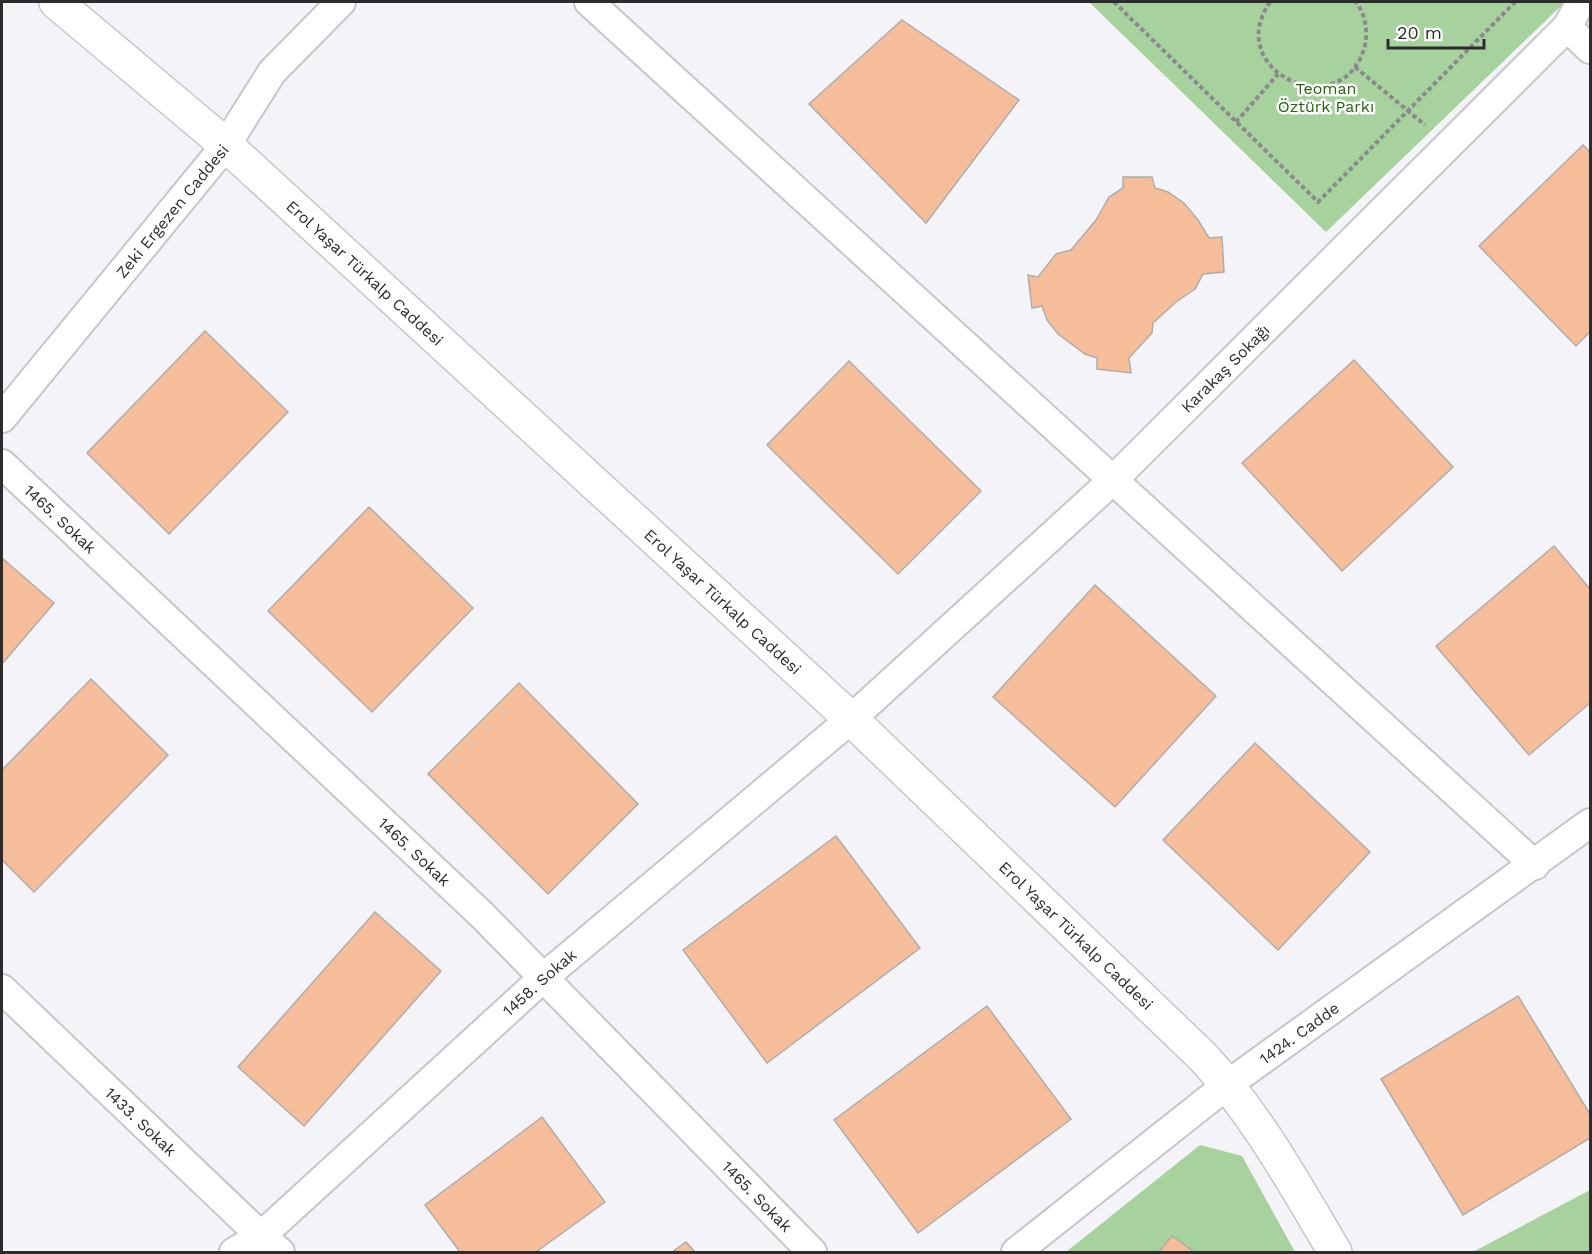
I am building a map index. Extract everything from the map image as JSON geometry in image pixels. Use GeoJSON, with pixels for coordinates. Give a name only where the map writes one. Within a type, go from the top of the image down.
{"type":"FeatureCollection","features":[{"type":"Feature","properties":{"kind":"street","name":"Erol Yaşar Türkalp Caddesi"},"geometry":{"type":"LineString","coordinates":[[56,2],[226,145],[851,719],[1203,1057],[1256,1121],[1335,1252]]}},
{"type":"Feature","properties":{"kind":"street","name":"Zeki Ergezen Caddesi"},"geometry":{"type":"LineString","coordinates":[[2,418],[226,145],[272,72],[341,2]]}},
{"type":"Feature","properties":{"kind":"street"},"geometry":{"type":"LineString","coordinates":[[589,2],[1535,865]]}},
{"type":"Feature","properties":{"kind":"street","name":"Karakaş Sokağı"},"geometry":{"type":"LineString","coordinates":[[851,719],[1113,480],[1568,27],[1581,2]]}},
{"type":"Feature","properties":{"kind":"street"},"geometry":{"type":"LineString","coordinates":[[1568,27],[1590,49]]}},
{"type":"Feature","properties":{"kind":"street","name":"1465. Sokak"},"geometry":{"type":"LineString","coordinates":[[2,464],[482,915],[812,1252]]}},
{"type":"Feature","properties":{"kind":"street","name":"1458. Sokak"},"geometry":{"type":"LineString","coordinates":[[234,1252],[271,1244],[543,978],[851,719]]}},
{"type":"Feature","properties":{"kind":"street","name":"1424. Cadde"},"geometry":{"type":"LineString","coordinates":[[1016,1252],[1227,1085],[1535,865],[1590,823]]}},
{"type":"Feature","properties":{"kind":"street","name":"1433. Sokak"},"geometry":{"type":"LineString","coordinates":[[2,989],[271,1244]]}},
{"type":"Feature","properties":{"kind":"path"},"geometry":{"type":"LineString","coordinates":[[1114,2],[1318,202],[1515,2]]}},
{"type":"Feature","properties":{"kind":"path"},"geometry":{"type":"LineString","coordinates":[[1270,2],[1264,10],[1259,27],[1260,45],[1267,61],[1278,74],[1293,83],[1310,87],[1327,85],[1342,78],[1355,67],[1363,53],[1366,23],[1356,2]]}},
{"type":"Feature","properties":{"kind":"path"},"geometry":{"type":"LineString","coordinates":[[1355,67],[1409,110]]}},
{"type":"Feature","properties":{"kind":"path"},"geometry":{"type":"LineString","coordinates":[[1236,122],[1278,74]]}},
{"type":"Feature","properties":{"kind":"green space","name":"Teoman Öztürk Parkı"},"geometry":{"type":"Polygon","coordinates":[[[1089,2],[1565,2],[1326,232],[1089,2]]]}},
{"type":"Feature","properties":{"kind":"green space"},"geometry":{"type":"Polygon","coordinates":[[[1200,1145],[1242,1156],[1295,1252],[1066,1252],[1200,1145]]]}},
{"type":"Feature","properties":{"kind":"green space"},"geometry":{"type":"Polygon","coordinates":[[[1590,1190],[1590,1252],[1473,1252],[1590,1190]]]}},
{"type":"Feature","properties":{"kind":"building"},"geometry":{"type":"Polygon","coordinates":[[[902,20],[1019,100],[926,223],[809,104],[902,20]]]}},
{"type":"Feature","properties":{"kind":"building"},"geometry":{"type":"Polygon","coordinates":[[[1583,145],[1590,152],[1590,332],[1576,346],[1479,246],[1583,145]]]}},
{"type":"Feature","properties":{"kind":"building"},"geometry":{"type":"Polygon","coordinates":[[[1123,177],[1152,177],[1155,188],[1168,192],[1184,203],[1209,238],[1222,237],[1224,272],[1203,274],[1195,289],[1176,302],[1153,323],[1152,333],[1129,358],[1131,373],[1097,369],[1097,358],[1085,354],[1058,334],[1047,320],[1042,306],[1032,308],[1028,275],[1038,277],[1056,254],[1071,250],[1096,220],[1109,197],[1123,188],[1123,177]]]}},
{"type":"Feature","properties":{"kind":"building"},"geometry":{"type":"Polygon","coordinates":[[[205,331],[288,412],[169,534],[87,453],[205,331]]]}},
{"type":"Feature","properties":{"kind":"building"},"geometry":{"type":"Polygon","coordinates":[[[1354,360],[1453,467],[1342,571],[1242,463],[1354,360]]]}},
{"type":"Feature","properties":{"kind":"building"},"geometry":{"type":"Polygon","coordinates":[[[849,361],[981,491],[898,574],[767,445],[849,361]]]}},
{"type":"Feature","properties":{"kind":"building"},"geometry":{"type":"Polygon","coordinates":[[[369,507],[473,608],[372,712],[268,611],[369,507]]]}},
{"type":"Feature","properties":{"kind":"building"},"geometry":{"type":"Polygon","coordinates":[[[1554,546],[1590,589],[1590,703],[1529,755],[1436,646],[1554,546]]]}},
{"type":"Feature","properties":{"kind":"building"},"geometry":{"type":"Polygon","coordinates":[[[2,558],[54,603],[2,664],[2,558]]]}},
{"type":"Feature","properties":{"kind":"building"},"geometry":{"type":"Polygon","coordinates":[[[1095,585],[1216,696],[1115,807],[993,697],[1095,585]]]}},
{"type":"Feature","properties":{"kind":"building"},"geometry":{"type":"Polygon","coordinates":[[[91,679],[168,755],[34,892],[2,860],[2,770],[91,679]]]}},
{"type":"Feature","properties":{"kind":"building"},"geometry":{"type":"Polygon","coordinates":[[[519,683],[638,804],[548,894],[428,774],[519,683]]]}},
{"type":"Feature","properties":{"kind":"building"},"geometry":{"type":"Polygon","coordinates":[[[1255,743],[1370,852],[1278,950],[1163,840],[1255,743]]]}},
{"type":"Feature","properties":{"kind":"building"},"geometry":{"type":"Polygon","coordinates":[[[836,836],[920,948],[767,1063],[683,950],[836,836]]]}},
{"type":"Feature","properties":{"kind":"building"},"geometry":{"type":"Polygon","coordinates":[[[375,912],[441,971],[304,1126],[238,1067],[375,912]]]}},
{"type":"Feature","properties":{"kind":"building"},"geometry":{"type":"Polygon","coordinates":[[[1518,996],[1590,1114],[1590,1138],[1463,1215],[1381,1079],[1518,996]]]}},
{"type":"Feature","properties":{"kind":"building"},"geometry":{"type":"Polygon","coordinates":[[[987,1006],[1071,1119],[918,1233],[834,1120],[987,1006]]]}},
{"type":"Feature","properties":{"kind":"building"},"geometry":{"type":"Polygon","coordinates":[[[542,1117],[605,1202],[536,1252],[460,1252],[425,1205],[542,1117]]]}},
{"type":"Feature","properties":{"kind":"building"},"geometry":{"type":"Polygon","coordinates":[[[1172,1236],[1194,1252],[1159,1252],[1172,1236]]]}},
{"type":"Feature","properties":{"kind":"building"},"geometry":{"type":"Polygon","coordinates":[[[686,1242],[695,1252],[672,1252],[686,1242]]]}}]}
